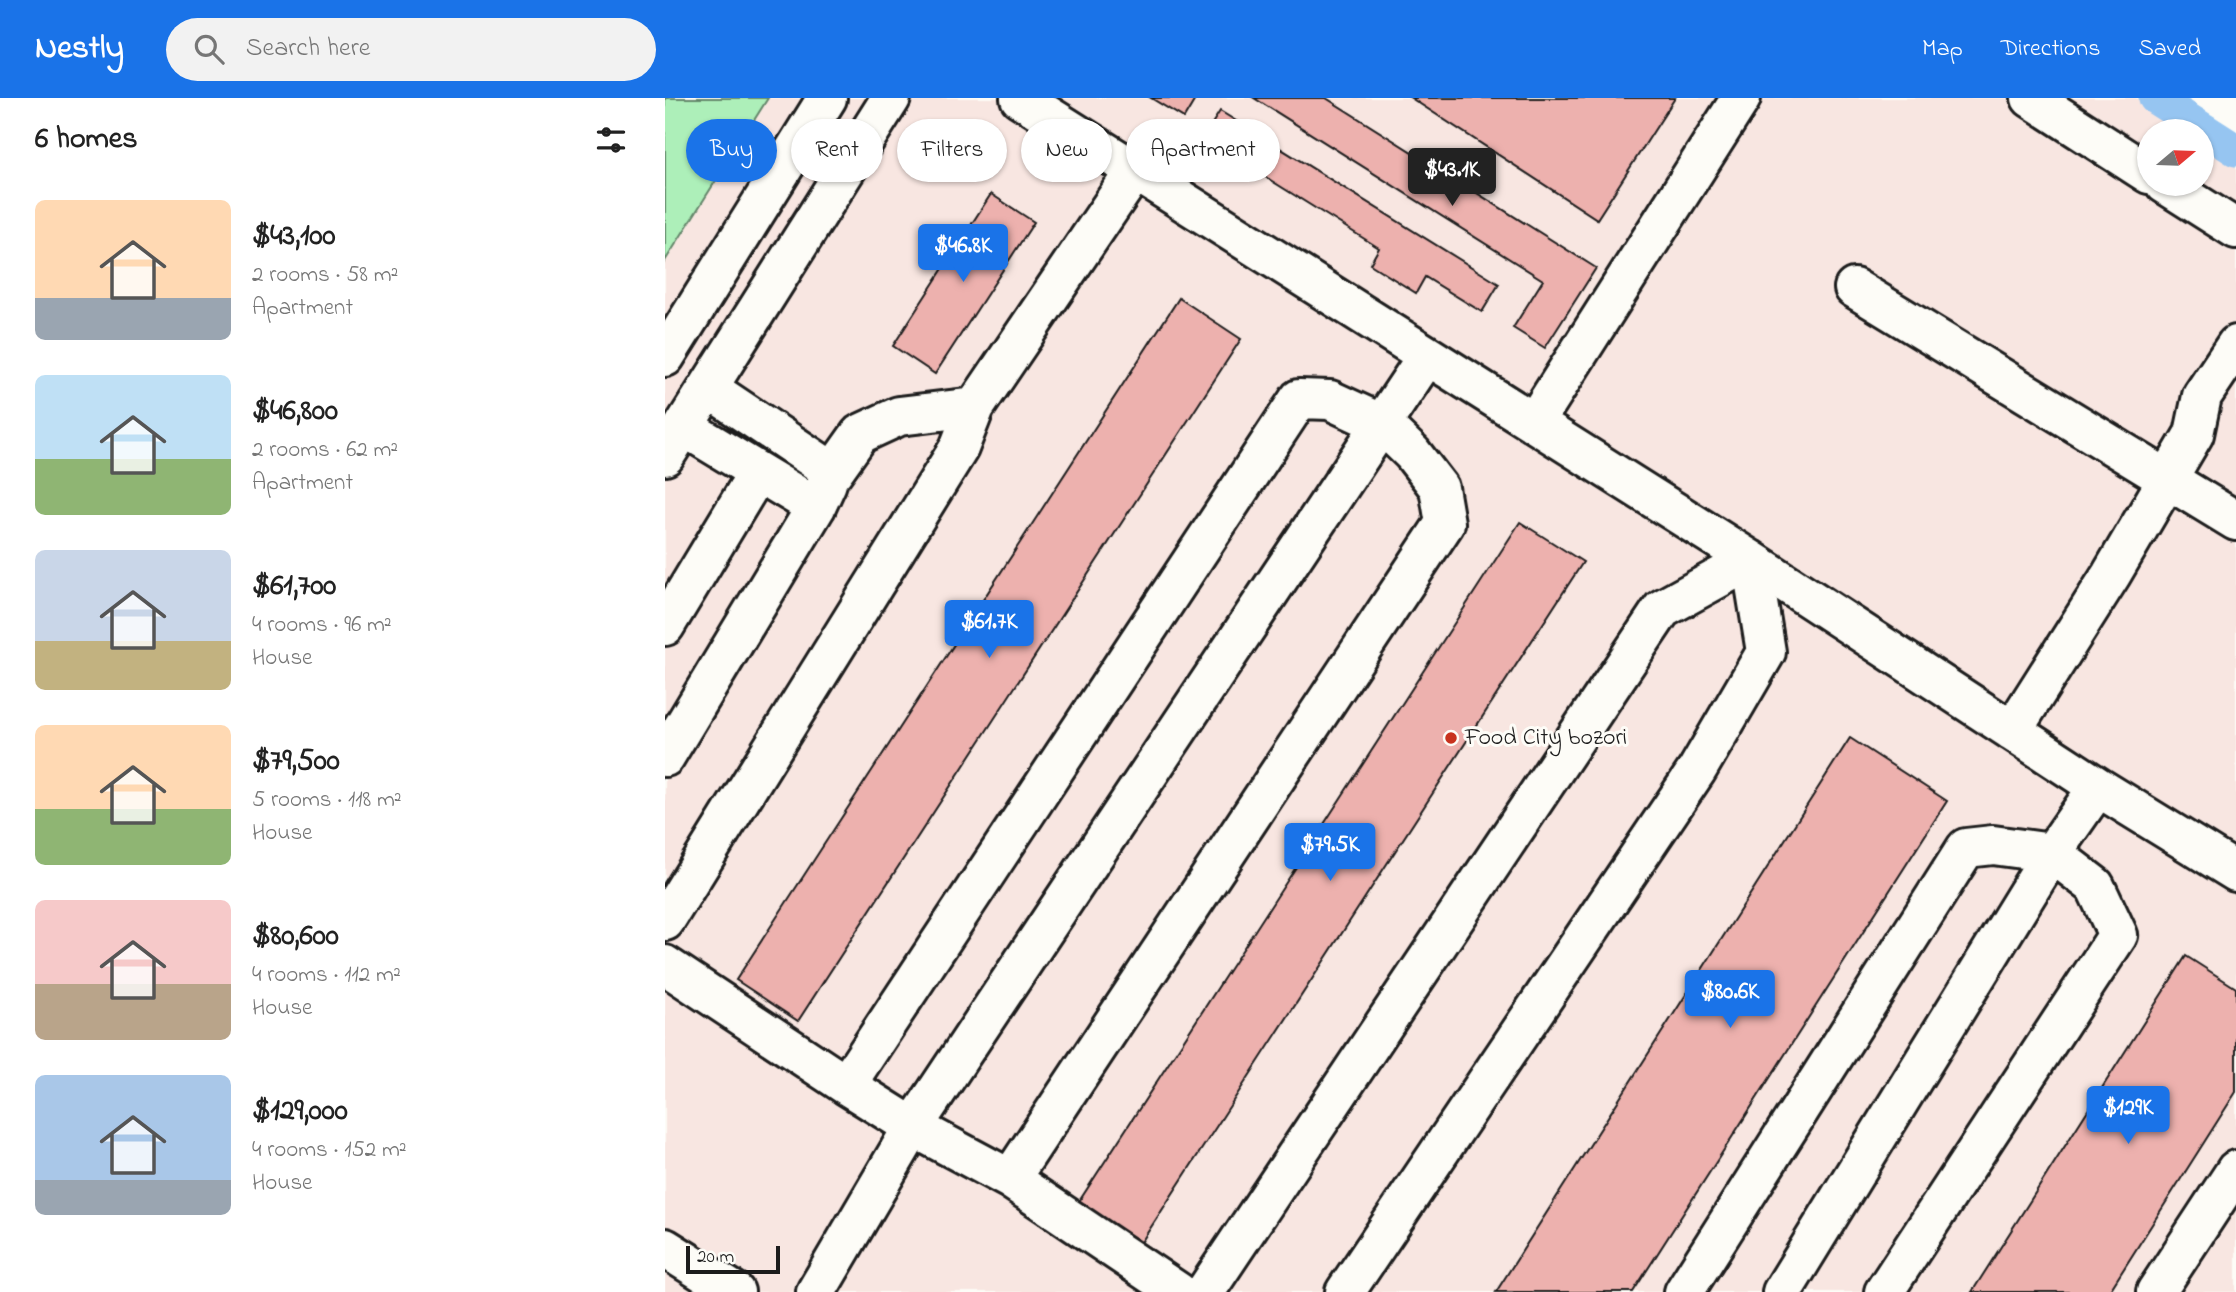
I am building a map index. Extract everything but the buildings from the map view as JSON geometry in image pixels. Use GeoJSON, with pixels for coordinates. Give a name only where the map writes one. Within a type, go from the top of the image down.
{"type":"FeatureCollection","features":[{"type":"Feature","properties":{"kind":"lane"},"geometry":{"type":"LineString","coordinates":[[665,357],[827,98]]}},
{"type":"Feature","properties":{"kind":"lane"},"geometry":{"type":"LineString","coordinates":[[816,507],[758,472],[675,442],[891,98]]}},
{"type":"Feature","properties":{"kind":"lane"},"geometry":{"type":"LineString","coordinates":[[1020,98],[1126,165]]}},
{"type":"Feature","properties":{"kind":"lane"},"geometry":{"type":"LineString","coordinates":[[1534,423],[1741,98]]}},
{"type":"Feature","properties":{"kind":"lane"},"geometry":{"type":"LineString","coordinates":[[2031,98],[2137,166]]}},
{"type":"Feature","properties":{"kind":"lane"},"geometry":{"type":"LineString","coordinates":[[665,921],[959,447],[975,407],[1128,182]]}},
{"type":"Feature","properties":{"kind":"lane"},"geometry":{"type":"LineString","coordinates":[[1152,182],[1751,560],[2098,787],[2236,872]]}},
{"type":"Feature","properties":{"kind":"lane"},"geometry":{"type":"LineString","coordinates":[[2184,196],[2236,229]]}},
{"type":"Feature","properties":{"kind":"lane"},"geometry":{"type":"LineString","coordinates":[[1854,288],[2236,520]]}},
{"type":"Feature","properties":{"kind":"lane"},"geometry":{"type":"LineString","coordinates":[[2012,730],[2111,575],[2194,434],[2202,396],[2236,345]]}},
{"type":"Feature","properties":{"kind":"lane"},"geometry":{"type":"LineString","coordinates":[[816,1292],[913,1127],[1427,356]]}},
{"type":"Feature","properties":{"kind":"lane"},"geometry":{"type":"LineString","coordinates":[[708,388],[832,472]]}},
{"type":"Feature","properties":{"kind":"lane"},"geometry":{"type":"LineString","coordinates":[[846,1086],[1299,399],[1330,400],[1382,424],[1412,453],[1439,488],[1445,523],[1010,1179]]}},
{"type":"Feature","properties":{"kind":"lane"},"geometry":{"type":"LineString","coordinates":[[665,757],[816,507],[832,472],[860,433],[899,416],[975,407]]}},
{"type":"Feature","properties":{"kind":"lane"},"geometry":{"type":"LineString","coordinates":[[665,626],[758,472]]}},
{"type":"Feature","properties":{"kind":"lane"},"geometry":{"type":"LineString","coordinates":[[1205,1292],[1661,609],[1751,560]]}},
{"type":"Feature","properties":{"kind":"lane"},"geometry":{"type":"LineString","coordinates":[[1345,1292],[1697,770],[1766,652],[1751,560]]}},
{"type":"Feature","properties":{"kind":"lane"},"geometry":{"type":"LineString","coordinates":[[1782,1292],[2052,853],[2098,787]]}},
{"type":"Feature","properties":{"kind":"lane"},"geometry":{"type":"LineString","coordinates":[[1683,1292],[1966,848],[1993,845],[2052,853],[2095,886],[2118,934],[1884,1292]]}},
{"type":"Feature","properties":{"kind":"lane"},"geometry":{"type":"LineString","coordinates":[[665,965],[846,1086],[913,1127],[1010,1179],[1178,1292]]}},
{"type":"Feature","properties":{"kind":"lane"},"geometry":{"type":"LineString","coordinates":[[2156,1292],[2233,1184]]}},
{"type":"Feature","properties":{"kind":"lane"},"geometry":{"type":"LineString","coordinates":[[665,1248],[735,1292]]}},
{"type":"Feature","properties":{"kind":"shaded area","name":"Food City bozori"},"geometry":{"type":"Polygon","coordinates":[[[665,98],[2136,98],[2169,119],[2137,119],[2137,196],[2214,196],[2214,148],[2236,162],[2236,1292],[665,1292],[665,98]]]}},
{"type":"Feature","properties":{"kind":"green space"},"geometry":{"type":"Polygon","coordinates":[[[665,98],[768,98],[755,119],[686,119],[686,182],[715,182],[665,261],[665,98]]]}},
{"type":"Feature","properties":{"kind":"waterway"},"geometry":{"type":"LineString","coordinates":[[2155,98],[2236,150]]}},
{"type":"Feature","properties":{"kind":"place","name":"Food City bozori"},"geometry":{"type":"Point","coordinates":[1451,738]}}]}
